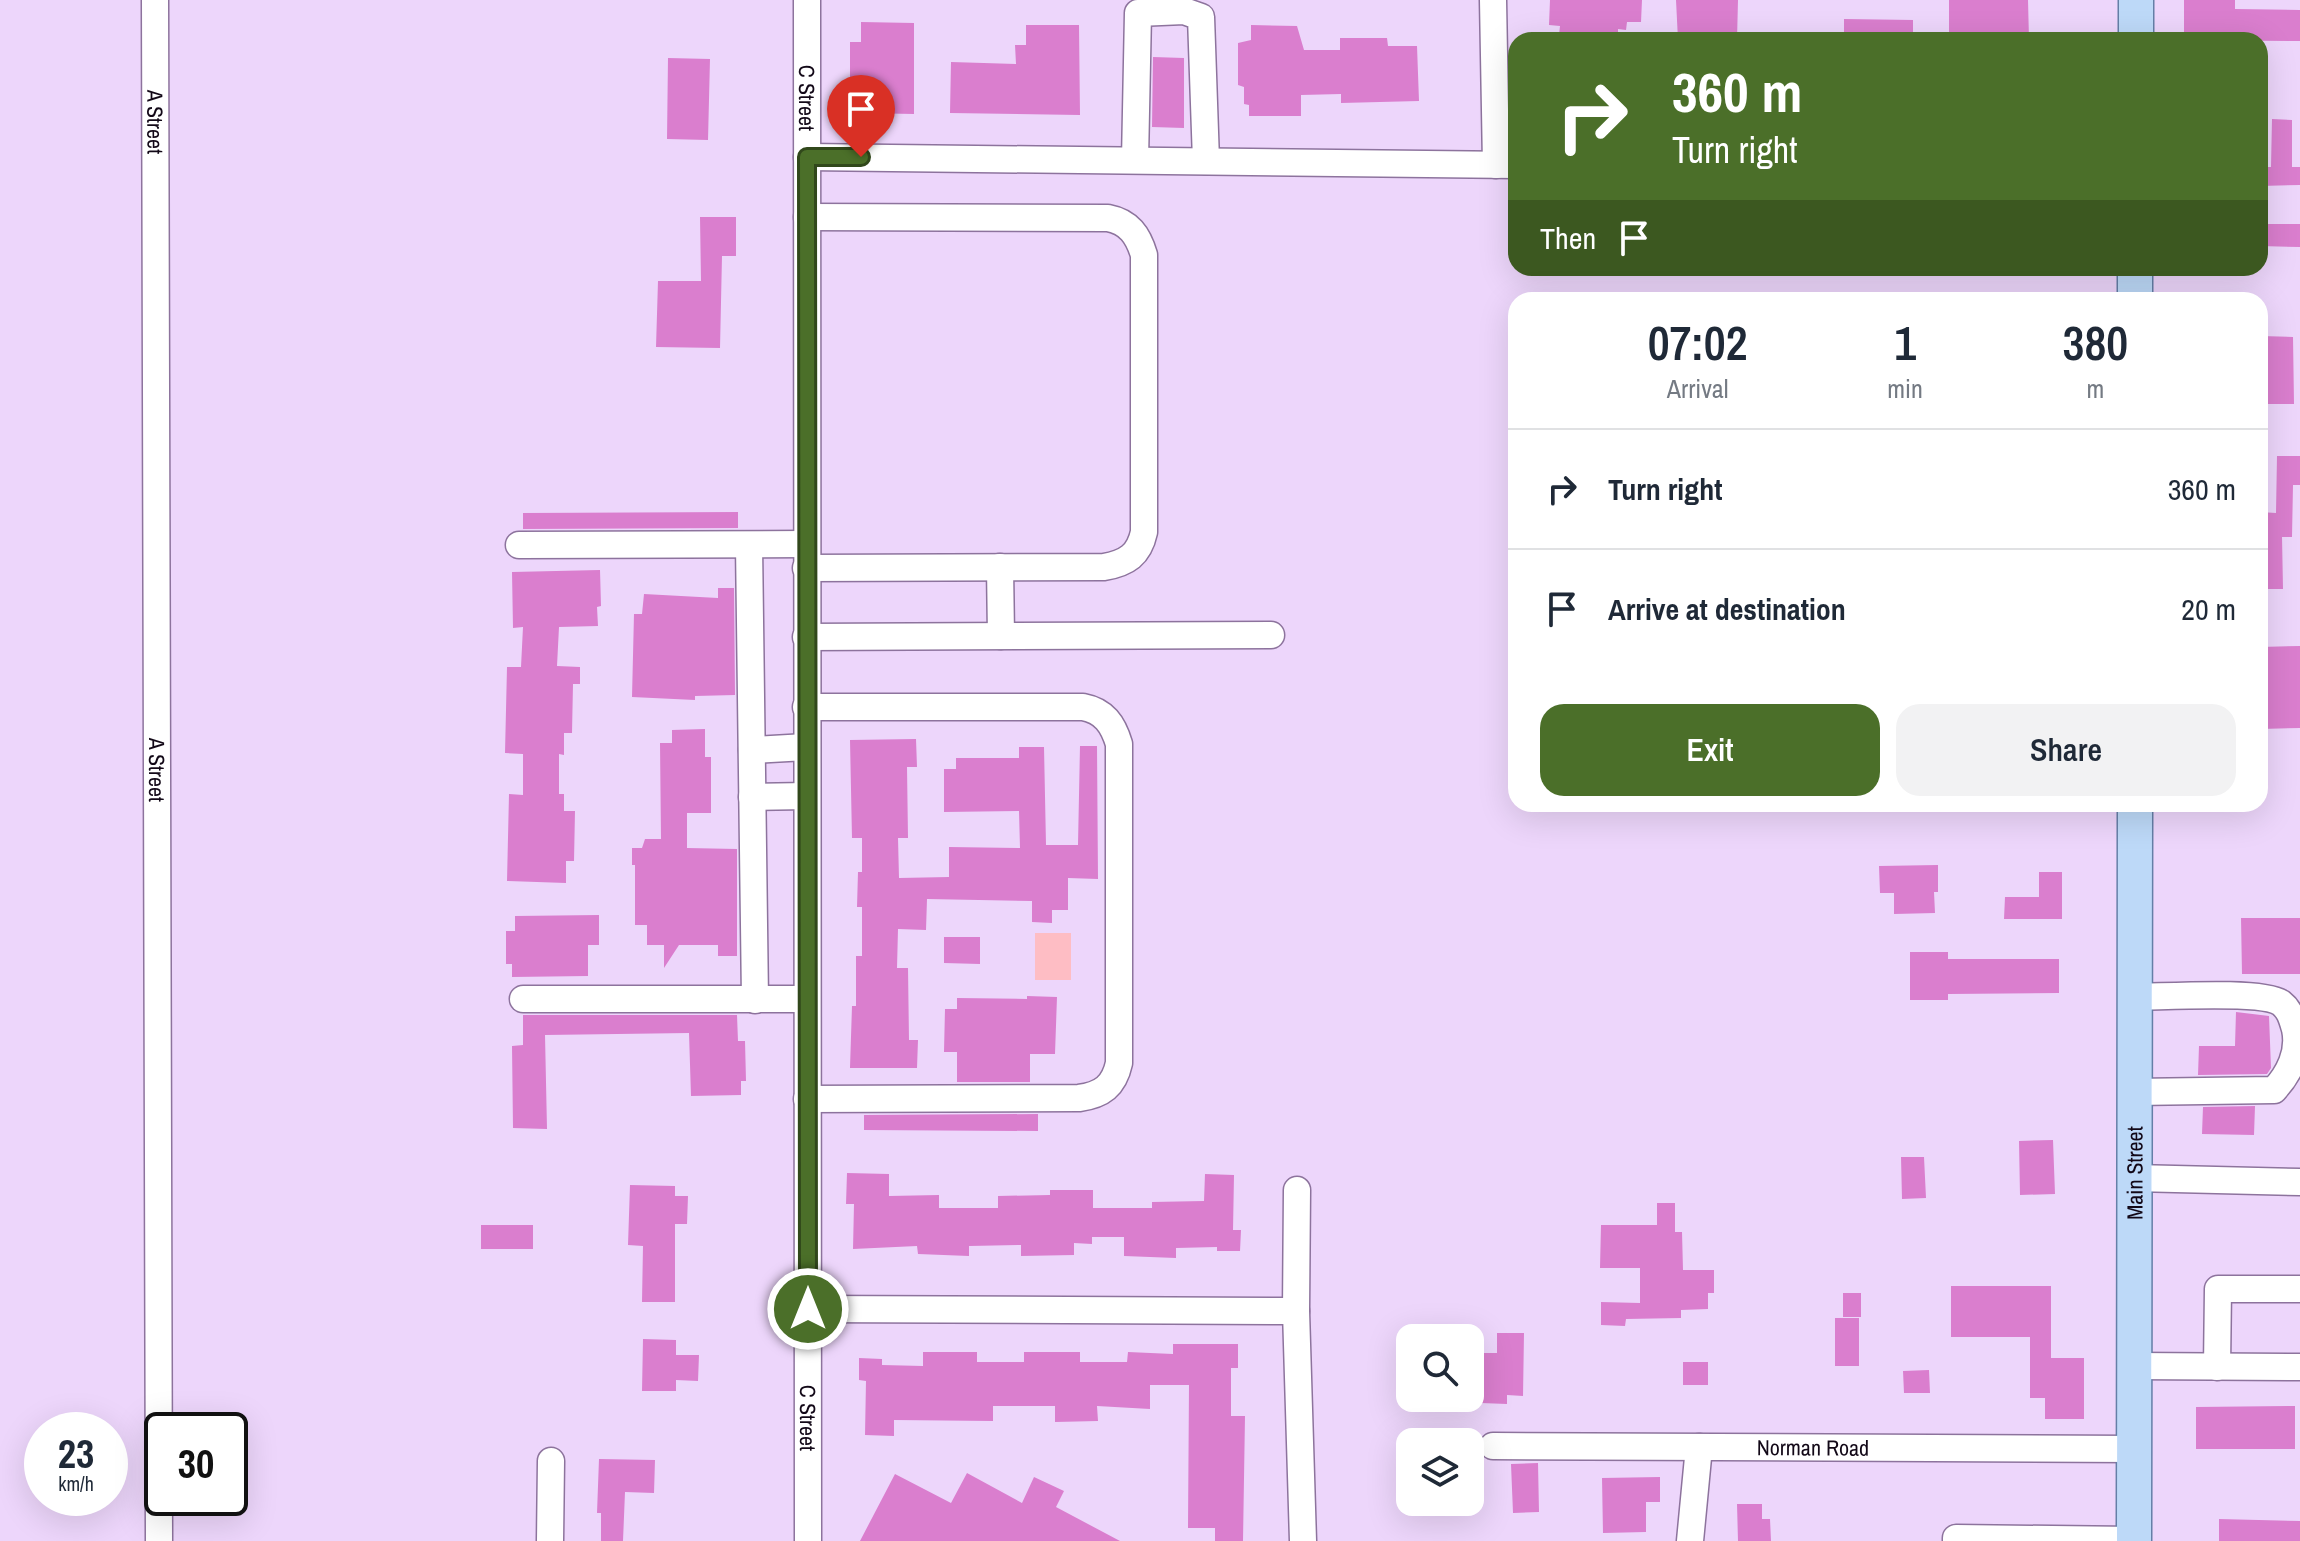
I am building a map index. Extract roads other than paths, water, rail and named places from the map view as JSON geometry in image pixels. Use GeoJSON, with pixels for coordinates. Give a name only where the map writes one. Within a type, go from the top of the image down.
{"type":"FeatureCollection","features":[{"type":"Feature","properties":{"kind":"main road"},"geometry":{"type":"LineString","coordinates":[[2136,0],[2136,32]]}},
{"type":"Feature","properties":{"kind":"main road","name":"Main Street"},"geometry":{"type":"LineString","coordinates":[[2134,1541],[2135,812]]}},
{"type":"Feature","properties":{"kind":"street","name":"A Street"},"geometry":{"type":"LineString","coordinates":[[155,0],[159,1541]]}},
{"type":"Feature","properties":{"kind":"street","name":"C Street"},"geometry":{"type":"LineString","coordinates":[[807,0],[808,1541]]}},
{"type":"Feature","properties":{"kind":"street"},"geometry":{"type":"LineString","coordinates":[[807,157],[1506,165],[1493,0]]}},
{"type":"Feature","properties":{"kind":"street"},"geometry":{"type":"LineString","coordinates":[[1135,160],[1138,13],[1184,11],[1201,17],[1206,161]]}},
{"type":"Feature","properties":{"kind":"street"},"geometry":{"type":"LineString","coordinates":[[519,545],[749,545],[806,556],[1000,567],[1104,567],[1133,557],[1141,545],[1144,532],[1144,255],[1136,235],[1119,220],[1108,218],[807,217]]}},
{"type":"Feature","properties":{"kind":"street"},"geometry":{"type":"LineString","coordinates":[[749,545],[755,1000]]}},
{"type":"Feature","properties":{"kind":"street"},"geometry":{"type":"LineString","coordinates":[[1000,567],[1001,636]]}},
{"type":"Feature","properties":{"kind":"street"},"geometry":{"type":"LineString","coordinates":[[806,637],[1271,635]]}},
{"type":"Feature","properties":{"kind":"street"},"geometry":{"type":"LineString","coordinates":[[806,707],[1083,707],[1094,709],[1111,723],[1119,744],[1119,1063],[1116,1077],[1108,1088],[1095,1096],[1079,1098],[807,1099]]}},
{"type":"Feature","properties":{"kind":"street"},"geometry":{"type":"LineString","coordinates":[[752,750],[806,747]]}},
{"type":"Feature","properties":{"kind":"street"},"geometry":{"type":"LineString","coordinates":[[752,797],[807,796]]}},
{"type":"Feature","properties":{"kind":"street"},"geometry":{"type":"LineString","coordinates":[[2134,997],[2255,996],[2279,1001],[2289,1011],[2297,1036],[2296,1055],[2285,1078],[2274,1090],[2134,1092]]}},
{"type":"Feature","properties":{"kind":"street"},"geometry":{"type":"LineString","coordinates":[[523,999],[807,999]]}},
{"type":"Feature","properties":{"kind":"street"},"geometry":{"type":"LineString","coordinates":[[2134,1178],[2300,1182]]}},
{"type":"Feature","properties":{"kind":"street"},"geometry":{"type":"LineString","coordinates":[[1297,1190],[1296,1311],[1303,1541]]}},
{"type":"Feature","properties":{"kind":"street"},"geometry":{"type":"LineString","coordinates":[[2217,1367],[2218,1289],[2300,1289]]}},
{"type":"Feature","properties":{"kind":"street"},"geometry":{"type":"LineString","coordinates":[[808,1309],[1296,1311]]}},
{"type":"Feature","properties":{"kind":"street"},"geometry":{"type":"LineString","coordinates":[[2134,1366],[2300,1367]]}},
{"type":"Feature","properties":{"kind":"street","name":"Norman Road"},"geometry":{"type":"LineString","coordinates":[[1493,1446],[2133,1449]]}},
{"type":"Feature","properties":{"kind":"street"},"geometry":{"type":"LineString","coordinates":[[1690,1541],[1699,1447]]}},
{"type":"Feature","properties":{"kind":"street"},"geometry":{"type":"LineString","coordinates":[[550,1541],[551,1461]]}},
{"type":"Feature","properties":{"kind":"street"},"geometry":{"type":"LineString","coordinates":[[1956,1541],[1956,1538],[2134,1541]]}}]}
